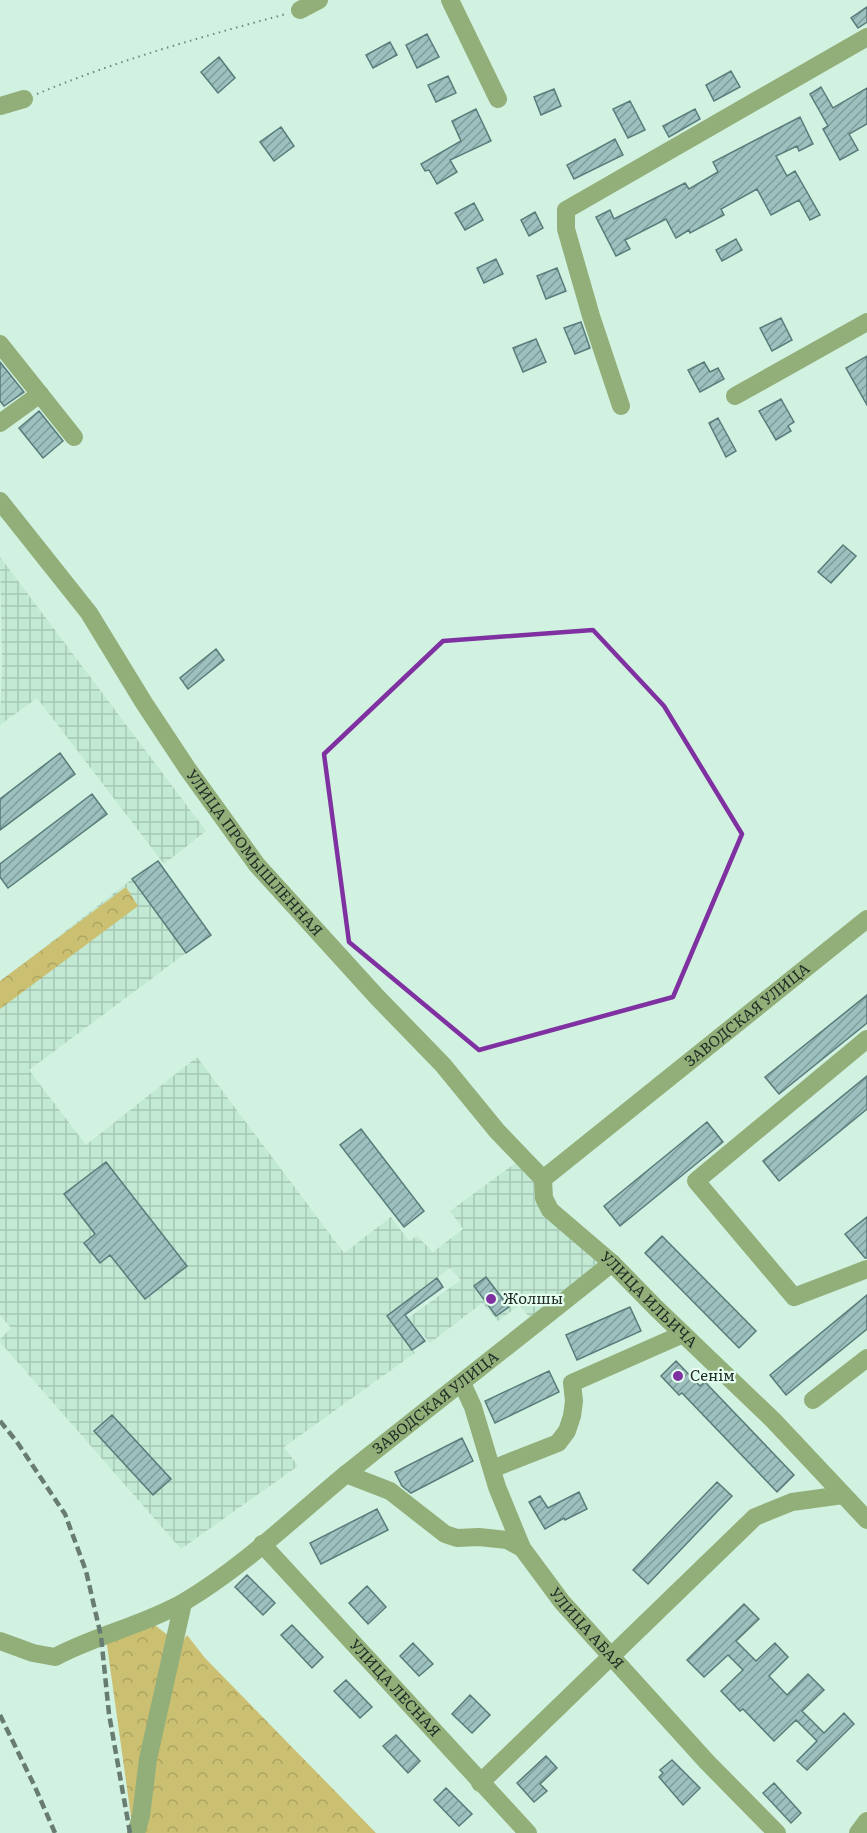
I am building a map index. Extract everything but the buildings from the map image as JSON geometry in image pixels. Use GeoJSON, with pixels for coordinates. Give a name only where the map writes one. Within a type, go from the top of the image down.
{"type":"FeatureCollection","features":[{"type":"Feature","properties":{"kind":"street"},"geometry":{"type":"LineString","coordinates":[[300,10],[319,0]]}},
{"type":"Feature","properties":{"kind":"street"},"geometry":{"type":"LineString","coordinates":[[450,0],[498,99]]}},
{"type":"Feature","properties":{"kind":"street"},"geometry":{"type":"LineString","coordinates":[[621,406],[591,316],[566,229],[566,210],[867,38]]}},
{"type":"Feature","properties":{"kind":"street"},"geometry":{"type":"LineString","coordinates":[[0,106],[24,99]]}},
{"type":"Feature","properties":{"kind":"street"},"geometry":{"type":"LineString","coordinates":[[735,396],[867,322]]}},
{"type":"Feature","properties":{"kind":"street"},"geometry":{"type":"LineString","coordinates":[[0,344],[74,437]]}},
{"type":"Feature","properties":{"kind":"street"},"geometry":{"type":"LineString","coordinates":[[0,423],[40,394]]}},
{"type":"Feature","properties":{"kind":"street","name":"УЛИЦА ПРОМЫШЛЕННАЯ"},"geometry":{"type":"LineString","coordinates":[[0,501],[88,613],[187,768],[257,865],[377,997],[443,1065],[497,1131],[543,1179]]}},
{"type":"Feature","properties":{"kind":"street","name":"ЗАВОДСКАЯ УЛИЦА"},"geometry":{"type":"LineString","coordinates":[[543,1179],[867,919]]}},
{"type":"Feature","properties":{"kind":"street"},"geometry":{"type":"LineString","coordinates":[[867,1039],[696,1181],[794,1297],[867,1269]]}},
{"type":"Feature","properties":{"kind":"street","name":"УЛИЦА ИЛЬИЧА"},"geometry":{"type":"LineString","coordinates":[[543,1179],[544,1198],[550,1210],[612,1263],[773,1420],[867,1520]]}},
{"type":"Feature","properties":{"kind":"street","name":"ЗАВОДСКАЯ УЛИЦА"},"geometry":{"type":"LineString","coordinates":[[0,1641],[33,1653],[55,1657],[80,1644],[183,1602],[222,1577],[346,1474],[612,1263]]}},
{"type":"Feature","properties":{"kind":"street"},"geometry":{"type":"LineString","coordinates":[[492,1469],[558,1443],[567,1431],[572,1416],[574,1401],[572,1383],[683,1334]]}},
{"type":"Feature","properties":{"kind":"street"},"geometry":{"type":"LineString","coordinates":[[813,1400],[867,1358]]}},
{"type":"Feature","properties":{"kind":"street","name":"УЛИЦА АБАЯ"},"geometry":{"type":"LineString","coordinates":[[462,1383],[473,1407],[492,1469],[522,1548],[562,1602],[707,1762],[777,1833]]}},
{"type":"Feature","properties":{"kind":"street"},"geometry":{"type":"LineString","coordinates":[[346,1474],[390,1491],[445,1534],[457,1538],[478,1537],[507,1540],[522,1548]]}},
{"type":"Feature","properties":{"kind":"street"},"geometry":{"type":"LineString","coordinates":[[480,1783],[755,1517],[792,1502],[843,1495]]}},
{"type":"Feature","properties":{"kind":"street","name":"УЛИЦА ЛЕСНАЯ"},"geometry":{"type":"LineString","coordinates":[[262,1544],[528,1833]]}},
{"type":"Feature","properties":{"kind":"street"},"geometry":{"type":"LineString","coordinates":[[136,1833],[141,1816],[148,1759],[183,1602]]}},
{"type":"Feature","properties":{"kind":"street"},"geometry":{"type":"LineString","coordinates":[[858,1833],[867,1821]]}},
{"type":"Feature","properties":{"kind":"path"},"geometry":{"type":"LineString","coordinates":[[24,99],[100,68],[176,44],[300,10]]}},
{"type":"Feature","properties":{"kind":"highlighted area"},"geometry":{"type":"Polygon","coordinates":[[[593,630],[664,706],[742,834],[673,997],[479,1050],[349,942],[324,754],[443,641],[593,630]]]}},
{"type":"Feature","properties":{"kind":"shaded area"},"geometry":{"type":"Polygon","coordinates":[[[0,557],[206,831],[164,864],[37,698],[0,725],[2,662],[0,557]]]}},
{"type":"Feature","properties":{"kind":"shaded area"},"geometry":{"type":"Polygon","coordinates":[[[132,879],[186,953],[29,1070],[86,1145],[197,1057],[344,1253],[391,1217],[409,1241],[417,1236],[433,1252],[463,1229],[450,1211],[517,1162],[612,1263],[538,1329],[520,1305],[498,1321],[482,1303],[430,1343],[408,1318],[461,1280],[450,1268],[387,1316],[415,1353],[284,1447],[298,1466],[181,1549],[0,1342],[0,1339],[11,1328],[0,1315],[0,982],[132,879]]]}},
{"type":"Feature","properties":{"kind":"green space"},"geometry":{"type":"Polygon","coordinates":[[[126,887],[138,906],[0,1009],[0,981],[126,887]]]}},
{"type":"Feature","properties":{"kind":"green space"},"geometry":{"type":"Polygon","coordinates":[[[151,1622],[170,1637],[132,1824],[106,1638],[151,1622]]]}},
{"type":"Feature","properties":{"kind":"green space"},"geometry":{"type":"Polygon","coordinates":[[[187,1635],[205,1658],[376,1833],[143,1833],[152,1755],[179,1647],[187,1635]]]}},
{"type":"Feature","properties":{"kind":"railway"},"geometry":{"type":"LineString","coordinates":[[0,1421],[17,1442],[65,1514],[86,1571],[101,1636],[109,1714],[130,1833]]}},
{"type":"Feature","properties":{"kind":"railway"},"geometry":{"type":"LineString","coordinates":[[0,1715],[55,1833]]}},
{"type":"Feature","properties":{"kind":"place","name":"Жолшы"},"geometry":{"type":"Point","coordinates":[491,1299]}},
{"type":"Feature","properties":{"kind":"place","name":"Сенiм"},"geometry":{"type":"Point","coordinates":[678,1376]}}]}
